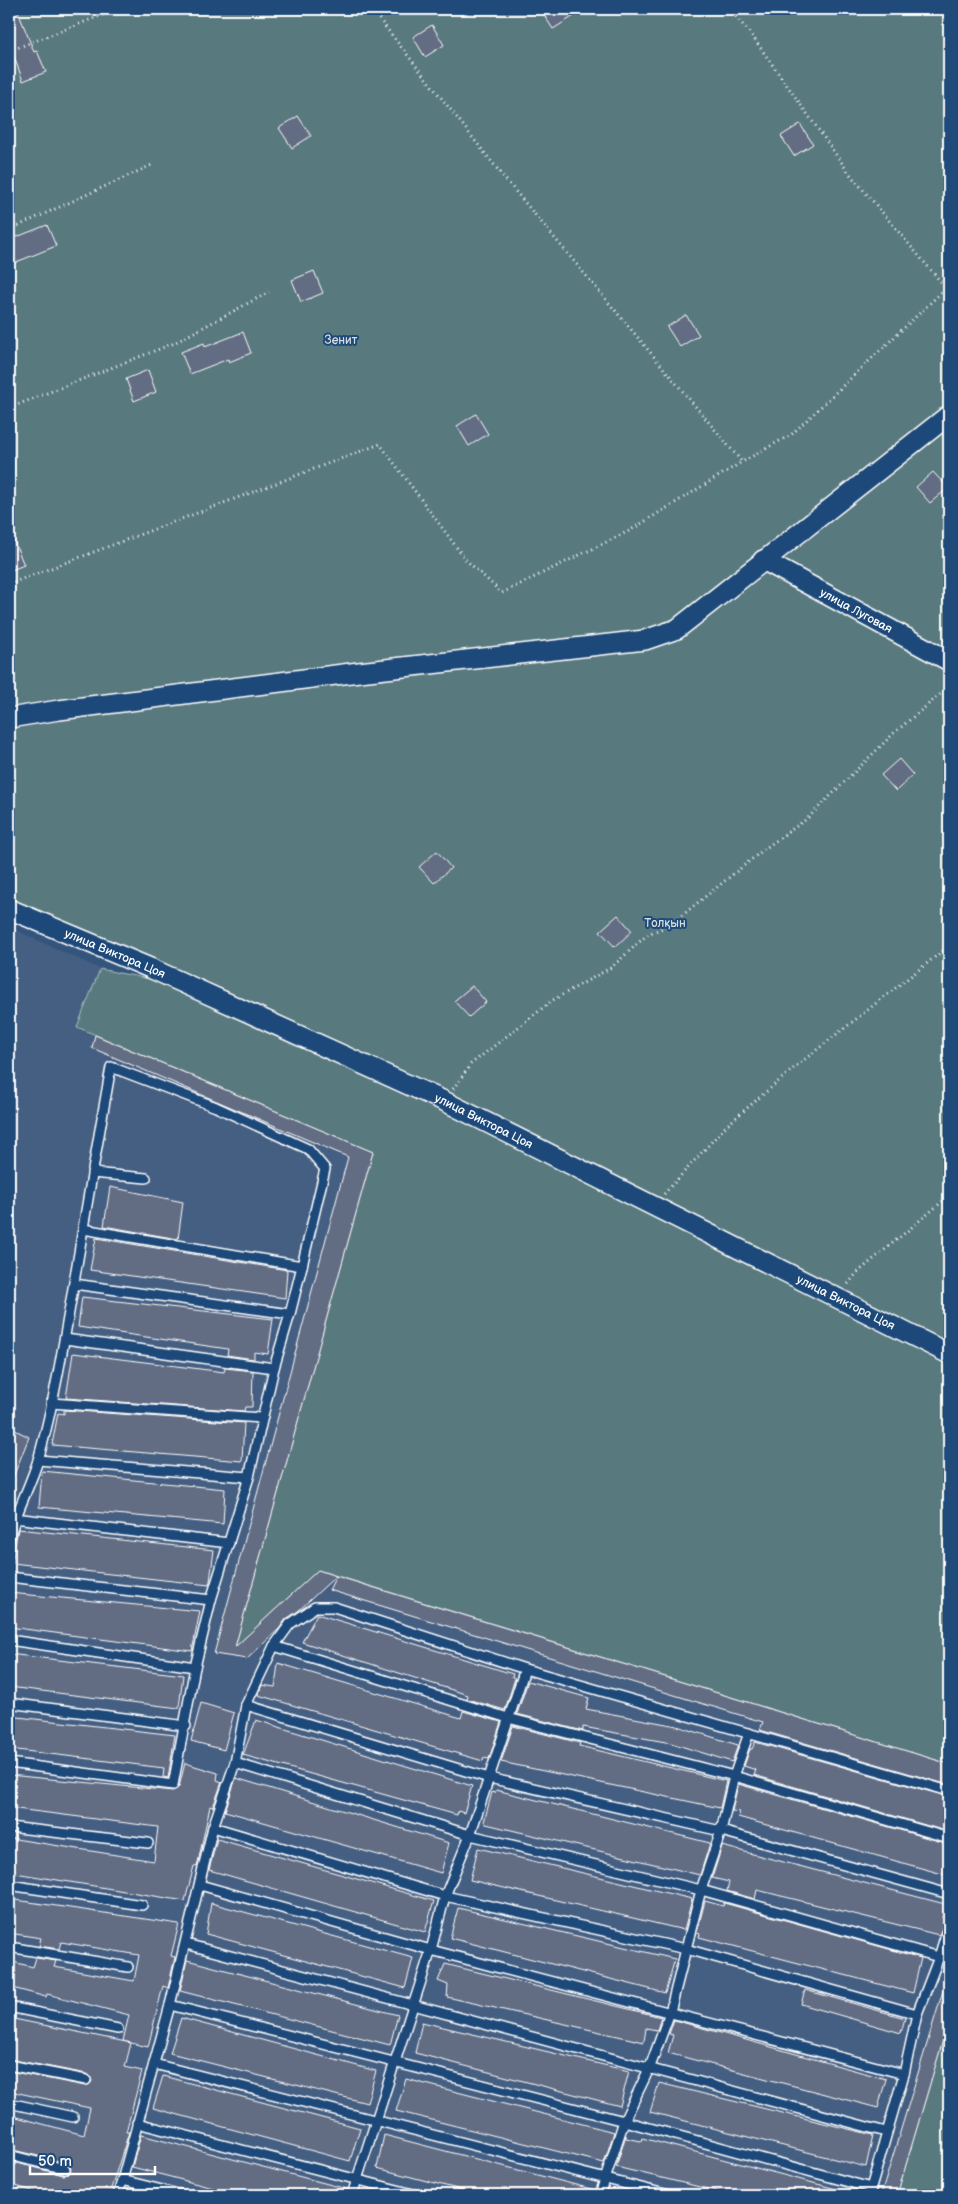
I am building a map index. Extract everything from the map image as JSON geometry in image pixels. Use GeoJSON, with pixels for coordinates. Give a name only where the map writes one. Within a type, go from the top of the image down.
{"type":"FeatureCollection","features":[{"type":"Feature","properties":{"kind":"street"},"geometry":{"type":"LineString","coordinates":[[9,718],[68,708],[359,672],[645,640],[678,629],[949,415]]}},
{"type":"Feature","properties":{"kind":"street","name":"улица Луговая"},"geometry":{"type":"LineString","coordinates":[[763,560],[949,661]]}},
{"type":"Feature","properties":{"kind":"street","name":"улица Виктора Цоя"},"geometry":{"type":"LineString","coordinates":[[9,909],[150,968],[444,1101],[949,1354]]}},
{"type":"Feature","properties":{"kind":"lane"},"geometry":{"type":"LineString","coordinates":[[9,1539],[14,1518],[38,1460],[52,1403],[65,1340],[111,1067],[216,1106],[308,1149],[325,1169],[290,1314],[261,1418],[249,1477],[211,1600],[195,1667],[174,1785],[9,1763]]}},
{"type":"Feature","properties":{"kind":"lane"},"geometry":{"type":"LineString","coordinates":[[92,1173],[146,1178]]}},
{"type":"Feature","properties":{"kind":"lane"},"geometry":{"type":"LineString","coordinates":[[83,1229],[302,1266]]}},
{"type":"Feature","properties":{"kind":"lane"},"geometry":{"type":"LineString","coordinates":[[74,1284],[290,1314]]}},
{"type":"Feature","properties":{"kind":"lane"},"geometry":{"type":"LineString","coordinates":[[65,1340],[274,1368]]}},
{"type":"Feature","properties":{"kind":"lane"},"geometry":{"type":"LineString","coordinates":[[52,1403],[261,1418]]}},
{"type":"Feature","properties":{"kind":"lane"},"geometry":{"type":"LineString","coordinates":[[38,1460],[249,1477]]}},
{"type":"Feature","properties":{"kind":"lane"},"geometry":{"type":"LineString","coordinates":[[14,1518],[228,1543]]}},
{"type":"Feature","properties":{"kind":"lane"},"geometry":{"type":"LineString","coordinates":[[9,1577],[211,1600]]}},
{"type":"Feature","properties":{"kind":"lane"},"geometry":{"type":"LineString","coordinates":[[118,2195],[170,2006],[213,1827],[235,1763],[246,1705],[274,1646],[290,1624],[315,1607],[334,1607],[525,1669],[949,1791]]}},
{"type":"Feature","properties":{"kind":"lane"},"geometry":{"type":"LineString","coordinates":[[9,1640],[195,1667]]}},
{"type":"Feature","properties":{"kind":"lane"},"geometry":{"type":"LineString","coordinates":[[274,1646],[508,1718],[734,1776],[949,1838]]}},
{"type":"Feature","properties":{"kind":"lane"},"geometry":{"type":"LineString","coordinates":[[352,2195],[431,1950],[444,1896],[470,1835],[525,1669]]}},
{"type":"Feature","properties":{"kind":"lane"},"geometry":{"type":"LineString","coordinates":[[9,1703],[186,1726]]}},
{"type":"Feature","properties":{"kind":"lane"},"geometry":{"type":"LineString","coordinates":[[246,1705],[489,1778],[721,1831],[949,1894]]}},
{"type":"Feature","properties":{"kind":"lane"},"geometry":{"type":"LineString","coordinates":[[600,2195],[624,2121],[650,2067],[670,2012],[701,1890],[721,1831],[734,1776],[749,1733]]}},
{"type":"Feature","properties":{"kind":"lane"},"geometry":{"type":"LineString","coordinates":[[235,1763],[470,1835],[701,1890],[939,1957]]}},
{"type":"Feature","properties":{"kind":"lane"},"geometry":{"type":"LineString","coordinates":[[9,1827],[148,1843]]}},
{"type":"Feature","properties":{"kind":"lane"},"geometry":{"type":"LineString","coordinates":[[213,1827],[444,1896],[686,1949],[917,2014]]}},
{"type":"Feature","properties":{"kind":"lane"},"geometry":{"type":"LineString","coordinates":[[200,1884],[431,1950],[904,2074]]}},
{"type":"Feature","properties":{"kind":"lane"},"geometry":{"type":"LineString","coordinates":[[9,1885],[142,1905]]}},
{"type":"Feature","properties":{"kind":"lane"},"geometry":{"type":"LineString","coordinates":[[170,2006],[624,2121],[870,2192],[904,2074],[917,2014],[939,1957],[949,1924]]}},
{"type":"Feature","properties":{"kind":"lane"},"geometry":{"type":"LineString","coordinates":[[186,1944],[650,2067],[886,2132]]}},
{"type":"Feature","properties":{"kind":"lane"},"geometry":{"type":"LineString","coordinates":[[9,1947],[128,1967]]}},
{"type":"Feature","properties":{"kind":"lane"},"geometry":{"type":"LineString","coordinates":[[9,2006],[118,2029]]}},
{"type":"Feature","properties":{"kind":"lane"},"geometry":{"type":"LineString","coordinates":[[154,2064],[669,2195]]}},
{"type":"Feature","properties":{"kind":"lane"},"geometry":{"type":"LineString","coordinates":[[9,2065],[86,2080]]}},
{"type":"Feature","properties":{"kind":"lane"},"geometry":{"type":"LineString","coordinates":[[9,2103],[73,2117]]}},
{"type":"Feature","properties":{"kind":"lane"},"geometry":{"type":"LineString","coordinates":[[137,2123],[417,2195]]}},
{"type":"Feature","properties":{"kind":"lane"},"geometry":{"type":"LineString","coordinates":[[9,2156],[64,2169]]}},
{"type":"Feature","properties":{"kind":"lane"},"geometry":{"type":"LineString","coordinates":[[122,2180],[182,2195]]}},
{"type":"Feature","properties":{"kind":"path"},"geometry":{"type":"LineString","coordinates":[[9,50],[118,9]]}},
{"type":"Feature","properties":{"kind":"path"},"geometry":{"type":"LineString","coordinates":[[9,584],[380,444],[466,560],[502,593],[629,531],[742,462],[792,434],[946,288],[850,173],[750,33],[729,9]]}},
{"type":"Feature","properties":{"kind":"path"},"geometry":{"type":"LineString","coordinates":[[376,15],[506,180],[742,462]]}},
{"type":"Feature","properties":{"kind":"path"},"geometry":{"type":"LineString","coordinates":[[9,230],[152,165]]}},
{"type":"Feature","properties":{"kind":"path"},"geometry":{"type":"LineString","coordinates":[[9,408],[172,344],[269,292]]}},
{"type":"Feature","properties":{"kind":"path"},"geometry":{"type":"LineString","coordinates":[[444,1101],[471,1064],[553,1000],[612,967],[648,934],[670,925],[767,847],[808,818],[894,733],[949,687]]}},
{"type":"Feature","properties":{"kind":"path"},"geometry":{"type":"LineString","coordinates":[[653,1205],[726,1126],[800,1063],[949,946]]}},
{"type":"Feature","properties":{"kind":"path"},"geometry":{"type":"LineString","coordinates":[[838,1299],[857,1273],[949,1196]]}},
{"type":"Feature","properties":{"kind":"shaded area"},"geometry":{"type":"Polygon","coordinates":[[[9,927],[100,969],[78,1027],[373,1152],[235,1646],[318,1570],[949,1764],[949,2020],[897,2195],[9,2195],[9,927]]]}},
{"type":"Feature","properties":{"kind":"green space"},"geometry":{"type":"Polygon","coordinates":[[[9,9],[949,9],[949,1764],[318,1570],[235,1647],[373,1152],[77,1027],[100,969],[149,979],[9,908],[9,9]]]}},
{"type":"Feature","properties":{"kind":"green space"},"geometry":{"type":"Polygon","coordinates":[[[949,2020],[949,2195],[897,2195],[949,2020]]]}},
{"type":"Feature","properties":{"kind":"building"},"geometry":{"type":"Polygon","coordinates":[[[9,9],[17,9],[34,52],[37,51],[46,72],[23,81],[9,43],[9,9]]]}},
{"type":"Feature","properties":{"kind":"building"},"geometry":{"type":"Polygon","coordinates":[[[540,9],[585,9],[553,29],[540,9]]]}},
{"type":"Feature","properties":{"kind":"building"},"geometry":{"type":"Polygon","coordinates":[[[432,25],[444,45],[425,57],[413,37],[432,25]]]}},
{"type":"Feature","properties":{"kind":"building"},"geometry":{"type":"Polygon","coordinates":[[[298,116],[311,136],[292,148],[279,128],[298,116]]]}},
{"type":"Feature","properties":{"kind":"building"},"geometry":{"type":"Polygon","coordinates":[[[800,124],[813,144],[794,156],[781,136],[800,124]]]}},
{"type":"Feature","properties":{"kind":"building"},"geometry":{"type":"Polygon","coordinates":[[[47,225],[56,246],[9,265],[9,240],[47,225]]]}},
{"type":"Feature","properties":{"kind":"building"},"geometry":{"type":"Polygon","coordinates":[[[314,271],[323,293],[301,302],[292,280],[314,271]]]}},
{"type":"Feature","properties":{"kind":"building"},"geometry":{"type":"Polygon","coordinates":[[[686,315],[699,335],[680,347],[667,327],[686,315]]]}},
{"type":"Feature","properties":{"kind":"building"},"geometry":{"type":"Polygon","coordinates":[[[243,332],[251,353],[229,362],[228,359],[190,374],[181,352],[204,343],[205,347],[243,332]]]}},
{"type":"Feature","properties":{"kind":"building"},"geometry":{"type":"Polygon","coordinates":[[[148,370],[156,392],[134,401],[126,379],[148,370]]]}},
{"type":"Feature","properties":{"kind":"building"},"geometry":{"type":"Polygon","coordinates":[[[476,414],[488,434],[469,446],[457,426],[476,414]]]}},
{"type":"Feature","properties":{"kind":"building"},"geometry":{"type":"Polygon","coordinates":[[[933,472],[948,488],[930,503],[916,487],[933,472]]]}},
{"type":"Feature","properties":{"kind":"building"},"geometry":{"type":"Polygon","coordinates":[[[9,529],[24,565],[9,571],[9,529]]]}},
{"type":"Feature","properties":{"kind":"building"},"geometry":{"type":"Polygon","coordinates":[[[899,759],[913,775],[896,791],[881,775],[899,759]]]}},
{"type":"Feature","properties":{"kind":"building"},"geometry":{"type":"Polygon","coordinates":[[[437,851],[451,868],[434,883],[419,867],[437,851]]]}},
{"type":"Feature","properties":{"kind":"building"},"geometry":{"type":"Polygon","coordinates":[[[618,915],[632,931],[615,947],[600,931],[618,915]]]}},
{"type":"Feature","properties":{"kind":"building"},"geometry":{"type":"Polygon","coordinates":[[[472,986],[486,1002],[469,1017],[454,1001],[472,986]]]}},
{"type":"Feature","properties":{"kind":"building"},"geometry":{"type":"Polygon","coordinates":[[[95,1035],[373,1152],[235,1647],[318,1570],[336,1576],[298,1611],[286,1619],[279,1629],[247,1659],[214,1654],[348,1157],[92,1048],[95,1035]]]}},
{"type":"Feature","properties":{"kind":"building"},"geometry":{"type":"Polygon","coordinates":[[[110,1187],[183,1202],[178,1239],[104,1226],[110,1187]]]}},
{"type":"Feature","properties":{"kind":"building"},"geometry":{"type":"Polygon","coordinates":[[[96,1238],[287,1270],[285,1298],[90,1270],[96,1238]]]}},
{"type":"Feature","properties":{"kind":"building"},"geometry":{"type":"Polygon","coordinates":[[[82,1297],[273,1319],[268,1354],[254,1352],[254,1359],[227,1355],[228,1349],[78,1327],[82,1297]]]}},
{"type":"Feature","properties":{"kind":"building"},"geometry":{"type":"Polygon","coordinates":[[[73,1353],[224,1372],[225,1368],[253,1371],[252,1407],[245,1407],[244,1411],[66,1398],[73,1353]]]}},
{"type":"Feature","properties":{"kind":"building"},"geometry":{"type":"Polygon","coordinates":[[[64,1410],[244,1423],[242,1461],[52,1445],[58,1413],[64,1414],[64,1410]]]}},
{"type":"Feature","properties":{"kind":"building"},"geometry":{"type":"Polygon","coordinates":[[[9,1427],[29,1437],[10,1485],[9,1485],[9,1427]]]}},
{"type":"Feature","properties":{"kind":"building"},"geometry":{"type":"Polygon","coordinates":[[[42,1471],[225,1489],[223,1524],[39,1507],[42,1471]]]}},
{"type":"Feature","properties":{"kind":"building"},"geometry":{"type":"Polygon","coordinates":[[[18,1529],[214,1550],[209,1585],[12,1563],[18,1529]]]}},
{"type":"Feature","properties":{"kind":"building"},"geometry":{"type":"Polygon","coordinates":[[[336,1576],[949,1764],[949,1785],[760,1730],[763,1722],[329,1590],[336,1576]]]}},
{"type":"Feature","properties":{"kind":"building"},"geometry":{"type":"Polygon","coordinates":[[[9,1593],[200,1611],[192,1651],[9,1627],[9,1593]]]}},
{"type":"Feature","properties":{"kind":"building"},"geometry":{"type":"Polygon","coordinates":[[[317,1614],[513,1674],[512,1677],[515,1678],[505,1710],[467,1699],[468,1695],[302,1642],[317,1614]]]}},
{"type":"Feature","properties":{"kind":"building"},"geometry":{"type":"Polygon","coordinates":[[[9,1654],[183,1675],[179,1708],[9,1687],[9,1654]]]}},
{"type":"Feature","properties":{"kind":"building"},"geometry":{"type":"Polygon","coordinates":[[[278,1663],[461,1718],[463,1711],[501,1722],[489,1759],[484,1758],[483,1761],[258,1695],[262,1685],[275,1687],[278,1663]]]}},
{"type":"Feature","properties":{"kind":"building"},"geometry":{"type":"Polygon","coordinates":[[[528,1681],[589,1698],[586,1709],[677,1726],[738,1745],[732,1762],[671,1743],[583,1727],[583,1731],[517,1714],[528,1681]]]}},
{"type":"Feature","properties":{"kind":"building"},"geometry":{"type":"Polygon","coordinates":[[[201,1703],[234,1713],[224,1750],[191,1741],[201,1703]]]}},
{"type":"Feature","properties":{"kind":"building"},"geometry":{"type":"Polygon","coordinates":[[[9,1716],[175,1735],[168,1778],[163,1777],[164,1768],[9,1749],[9,1716]]]}},
{"type":"Feature","properties":{"kind":"building"},"geometry":{"type":"Polygon","coordinates":[[[256,1720],[472,1786],[464,1813],[458,1811],[457,1815],[243,1755],[256,1720]]]}},
{"type":"Feature","properties":{"kind":"building"},"geometry":{"type":"Polygon","coordinates":[[[513,1726],[580,1743],[579,1746],[726,1781],[720,1808],[501,1762],[513,1726]]]}},
{"type":"Feature","properties":{"kind":"building"},"geometry":{"type":"Polygon","coordinates":[[[755,1742],[949,1797],[949,1832],[754,1775],[756,1770],[744,1766],[750,1749],[752,1749],[755,1742]]]}},
{"type":"Feature","properties":{"kind":"building"},"geometry":{"type":"Polygon","coordinates":[[[185,1763],[218,1773],[217,1780],[222,1782],[213,1807],[210,1806],[197,1867],[194,1866],[185,1901],[9,1872],[9,1838],[154,1861],[158,1827],[9,1808],[9,1775],[173,1791],[179,1787],[185,1763]]]}},
{"type":"Feature","properties":{"kind":"building"},"geometry":{"type":"Polygon","coordinates":[[[236,1778],[449,1843],[441,1873],[225,1811],[236,1778]]]}},
{"type":"Feature","properties":{"kind":"building"},"geometry":{"type":"Polygon","coordinates":[[[738,1784],[949,1844],[949,1862],[946,1875],[738,1817],[739,1812],[732,1811],[738,1784]]]}},
{"type":"Feature","properties":{"kind":"building"},"geometry":{"type":"Polygon","coordinates":[[[496,1790],[710,1843],[700,1875],[486,1824],[484,1822],[492,1792],[495,1793],[496,1790]]]}},
{"type":"Feature","properties":{"kind":"building"},"geometry":{"type":"Polygon","coordinates":[[[217,1839],[434,1901],[425,1932],[209,1870],[217,1839]]]}},
{"type":"Feature","properties":{"kind":"building"},"geometry":{"type":"Polygon","coordinates":[[[722,1846],[945,1904],[942,1918],[946,1919],[939,1935],[757,1890],[755,1899],[727,1891],[729,1882],[712,1878],[722,1846]]]}},
{"type":"Feature","properties":{"kind":"building"},"geometry":{"type":"Polygon","coordinates":[[[478,1848],[692,1899],[684,1930],[470,1880],[478,1848]]]}},
{"type":"Feature","properties":{"kind":"building"},"geometry":{"type":"Polygon","coordinates":[[[9,1899],[179,1924],[171,1956],[175,1957],[168,1988],[163,1986],[148,2047],[123,2041],[129,2015],[47,1994],[46,1997],[9,1987],[9,1961],[33,1967],[36,1958],[56,1961],[54,1967],[134,1981],[139,1955],[61,1942],[59,1949],[39,1946],[41,1938],[9,1933],[9,1899]]]}},
{"type":"Feature","properties":{"kind":"building"},"geometry":{"type":"Polygon","coordinates":[[[705,1901],[723,1906],[724,1903],[921,1958],[913,1993],[699,1937],[700,1933],[697,1932],[705,1901]]]}},
{"type":"Feature","properties":{"kind":"building"},"geometry":{"type":"Polygon","coordinates":[[[211,1903],[413,1958],[405,1988],[206,1934],[211,1903]]]}},
{"type":"Feature","properties":{"kind":"building"},"geometry":{"type":"Polygon","coordinates":[[[458,1908],[675,1959],[665,1993],[450,1938],[458,1908]]]}},
{"type":"Feature","properties":{"kind":"building"},"geometry":{"type":"Polygon","coordinates":[[[187,1960],[398,2015],[390,2045],[180,1991],[187,1960]]]}},
{"type":"Feature","properties":{"kind":"building"},"geometry":{"type":"Polygon","coordinates":[[[445,1964],[661,2017],[657,2030],[646,2028],[644,2042],[447,1997],[448,1985],[438,1981],[445,1964]]]}},
{"type":"Feature","properties":{"kind":"building"},"geometry":{"type":"Polygon","coordinates":[[[946,1981],[949,1981],[949,2020],[897,2195],[881,2195],[946,1981]]]}},
{"type":"Feature","properties":{"kind":"building"},"geometry":{"type":"Polygon","coordinates":[[[805,1990],[905,2018],[901,2033],[801,2004],[805,1990]]]}},
{"type":"Feature","properties":{"kind":"building"},"geometry":{"type":"Polygon","coordinates":[[[9,2018],[131,2043],[125,2067],[142,2071],[126,2132],[129,2132],[109,2195],[46,2195],[9,2184],[9,2161],[63,2175],[69,2174],[71,2170],[70,2165],[67,2163],[9,2149],[9,2115],[84,2135],[90,2108],[9,2091],[9,2071],[85,2086],[92,2081],[87,2074],[9,2059],[9,2018]]]}},
{"type":"Feature","properties":{"kind":"building"},"geometry":{"type":"Polygon","coordinates":[[[181,2018],[376,2071],[367,2103],[170,2053],[181,2018]]]}},
{"type":"Feature","properties":{"kind":"building"},"geometry":{"type":"Polygon","coordinates":[[[674,2020],[886,2079],[878,2108],[668,2053],[673,2035],[669,2034],[674,2020]]]}},
{"type":"Feature","properties":{"kind":"building"},"geometry":{"type":"Polygon","coordinates":[[[422,2022],[629,2071],[620,2106],[415,2053],[422,2022]]]}},
{"type":"Feature","properties":{"kind":"building"},"geometry":{"type":"Polygon","coordinates":[[[163,2076],[360,2128],[350,2161],[153,2108],[163,2076]]]}},
{"type":"Feature","properties":{"kind":"building"},"geometry":{"type":"Polygon","coordinates":[[[406,2079],[614,2132],[604,2163],[396,2111],[406,2079]]]}},
{"type":"Feature","properties":{"kind":"building"},"geometry":{"type":"Polygon","coordinates":[[[659,2083],[873,2135],[866,2167],[650,2112],[659,2083]]]}},
{"type":"Feature","properties":{"kind":"building"},"geometry":{"type":"Polygon","coordinates":[[[141,2135],[347,2189],[346,2195],[240,2195],[132,2167],[141,2135]]]}},
{"type":"Feature","properties":{"kind":"building"},"geometry":{"type":"Polygon","coordinates":[[[384,2135],[595,2190],[594,2195],[480,2195],[377,2168],[384,2135]]]}},
{"type":"Feature","properties":{"kind":"building"},"geometry":{"type":"Polygon","coordinates":[[[626,2135],[626,2138],[641,2141],[642,2138],[844,2191],[843,2195],[733,2195],[616,2167],[626,2135]]]}},
{"type":"Feature","properties":{"kind":"park label","name":"Зенит"},"geometry":{"type":"Point","coordinates":[341,340]}},
{"type":"Feature","properties":{"kind":"park label","name":"Толқын"},"geometry":{"type":"Point","coordinates":[665,923]}}]}
